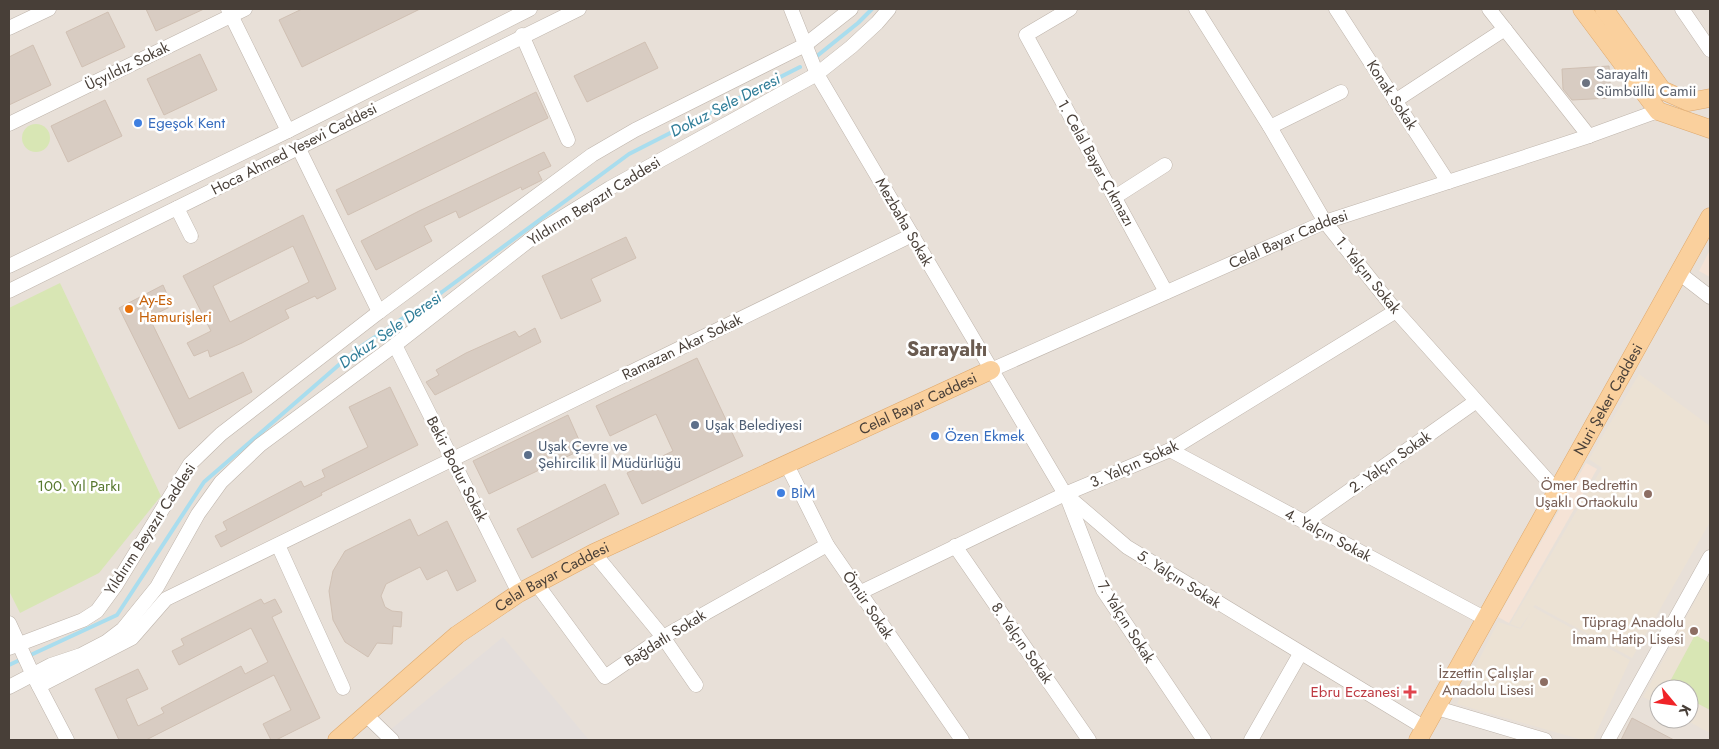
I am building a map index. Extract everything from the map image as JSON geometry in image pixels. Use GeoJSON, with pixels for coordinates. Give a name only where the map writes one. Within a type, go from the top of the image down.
{"type":"FeatureCollection","features":[{"type":"Feature","properties":{"kind":"main road"},"geometry":{"type":"LineString","coordinates":[[1582,9],[1658,111],[1710,129]]}},
{"type":"Feature","properties":{"kind":"main road"},"geometry":{"type":"LineString","coordinates":[[1604,9],[1662,90],[1689,102],[1710,98]]}},
{"type":"Feature","properties":{"kind":"main road","name":"Nuri Şeker Caddesi"},"geometry":{"type":"LineString","coordinates":[[1422,734],[1710,216]]}},
{"type":"Feature","properties":{"kind":"main road","name":"Celal Bayar Caddesi"},"geometry":{"type":"LineString","coordinates":[[337,740],[458,635],[536,583],[594,553],[786,463],[991,370]]}},
{"type":"Feature","properties":{"kind":"street"},"geometry":{"type":"LineString","coordinates":[[9,28],[49,9]]}},
{"type":"Feature","properties":{"kind":"street","name":"Üçyıldız Sokak"},"geometry":{"type":"LineString","coordinates":[[9,124],[229,12],[245,9]]}},
{"type":"Feature","properties":{"kind":"street","name":"Hoca Ahmed Yesevi Caddesi"},"geometry":{"type":"LineString","coordinates":[[9,266],[288,131],[506,14],[530,9]]}},
{"type":"Feature","properties":{"kind":"street","name":"Hoca Ahmed Yesevi Caddesi"},"geometry":{"type":"LineString","coordinates":[[9,291],[522,35],[579,9]]}},
{"type":"Feature","properties":{"kind":"street","name":"Mezbaha Sokak"},"geometry":{"type":"LineString","coordinates":[[791,9],[817,74],[991,370]]}},
{"type":"Feature","properties":{"kind":"street","name":"Yıldırım Beyazıt Caddesi"},"geometry":{"type":"LineString","coordinates":[[14,646],[83,620],[97,610],[116,585],[190,464],[221,434],[379,312],[592,155],[634,130],[805,45],[851,9]]}},
{"type":"Feature","properties":{"kind":"street","name":"Yıldırım Beyazıt Caddesi"},"geometry":{"type":"LineString","coordinates":[[9,687],[36,681],[51,665],[81,655],[106,642],[123,629],[157,587],[198,514],[221,482],[260,446],[395,345],[545,228],[610,188],[817,74],[852,48],[889,9]]}},
{"type":"Feature","properties":{"kind":"street","name":"1. Celal Bayar Çıkmazı"},"geometry":{"type":"LineString","coordinates":[[1070,9],[1026,35],[1166,292]]}},
{"type":"Feature","properties":{"kind":"street","name":"1. Yalçın Sokak"},"geometry":{"type":"LineString","coordinates":[[1196,9],[1270,127],[1325,222],[1396,311],[1475,402],[1558,492]]}},
{"type":"Feature","properties":{"kind":"street","name":"Konak Sokak"},"geometry":{"type":"LineString","coordinates":[[1336,9],[1448,182]]}},
{"type":"Feature","properties":{"kind":"street"},"geometry":{"type":"LineString","coordinates":[[1489,9],[1589,136]]}},
{"type":"Feature","properties":{"kind":"street"},"geometry":{"type":"LineString","coordinates":[[1682,9],[1710,50]]}},
{"type":"Feature","properties":{"kind":"street"},"geometry":{"type":"LineString","coordinates":[[229,12],[288,131]]}},
{"type":"Feature","properties":{"kind":"street"},"geometry":{"type":"LineString","coordinates":[[1395,101],[1505,29]]}},
{"type":"Feature","properties":{"kind":"street"},"geometry":{"type":"LineString","coordinates":[[522,35],[568,140]]}},
{"type":"Feature","properties":{"kind":"street"},"geometry":{"type":"LineString","coordinates":[[1270,127],[1341,92]]}},
{"type":"Feature","properties":{"kind":"street","name":"Celal Bayar Caddesi"},"geometry":{"type":"LineString","coordinates":[[991,370],[1325,222],[1589,136],[1658,111]]}},
{"type":"Feature","properties":{"kind":"street"},"geometry":{"type":"LineString","coordinates":[[298,147],[379,312]]}},
{"type":"Feature","properties":{"kind":"street"},"geometry":{"type":"LineString","coordinates":[[1115,197],[1165,165]]}},
{"type":"Feature","properties":{"kind":"street"},"geometry":{"type":"LineString","coordinates":[[176,208],[191,236]]}},
{"type":"Feature","properties":{"kind":"street","name":"Ramazan Akar Sokak"},"geometry":{"type":"LineString","coordinates":[[36,681],[132,638],[166,599],[912,235]]}},
{"type":"Feature","properties":{"kind":"street"},"geometry":{"type":"LineString","coordinates":[[1679,273],[1710,297]]}},
{"type":"Feature","properties":{"kind":"street","name":"3. Yalçın Sokak"},"geometry":{"type":"LineString","coordinates":[[859,593],[1066,494],[1170,450],[1396,311]]}},
{"type":"Feature","properties":{"kind":"street","name":"Bekir Bodur Sokak"},"geometry":{"type":"LineString","coordinates":[[395,345],[519,593]]}},
{"type":"Feature","properties":{"kind":"street","name":"5. Yalçın Sokak"},"geometry":{"type":"LineString","coordinates":[[991,370],[1066,494],[1127,547],[1300,654],[1422,734]]}},
{"type":"Feature","properties":{"kind":"street","name":"2. Yalçın Sokak"},"geometry":{"type":"LineString","coordinates":[[1305,522],[1475,402]]}},
{"type":"Feature","properties":{"kind":"street","name":"4. Yalçın Sokak"},"geometry":{"type":"LineString","coordinates":[[1170,450],[1486,619]]}},
{"type":"Feature","properties":{"kind":"street","name":"Ömür Sokak"},"geometry":{"type":"LineString","coordinates":[[786,463],[827,545],[962,740]]}},
{"type":"Feature","properties":{"kind":"street","name":"7. Yalçın Sokak"},"geometry":{"type":"LineString","coordinates":[[1066,494],[1103,590],[1204,740]]}},
{"type":"Feature","properties":{"kind":"street"},"geometry":{"type":"LineString","coordinates":[[278,545],[343,688]]}},
{"type":"Feature","properties":{"kind":"street","name":"Bağdatlı Sokak"},"geometry":{"type":"LineString","coordinates":[[536,583],[605,677],[663,637],[827,545]]}},
{"type":"Feature","properties":{"kind":"street","name":"8. Yalçın Sokak"},"geometry":{"type":"LineString","coordinates":[[955,546],[1089,740]]}},
{"type":"Feature","properties":{"kind":"street"},"geometry":{"type":"LineString","coordinates":[[594,553],[663,637],[696,685]]}},
{"type":"Feature","properties":{"kind":"street"},"geometry":{"type":"LineString","coordinates":[[1608,740],[1710,557]]}},
{"type":"Feature","properties":{"kind":"street"},"geometry":{"type":"LineString","coordinates":[[9,623],[14,646],[36,681],[67,740]]}},
{"type":"Feature","properties":{"kind":"street"},"geometry":{"type":"LineString","coordinates":[[1251,740],[1300,654]]}},
{"type":"Feature","properties":{"kind":"street"},"geometry":{"type":"LineString","coordinates":[[1437,708],[1545,740]]}},
{"type":"Feature","properties":{"kind":"street"},"geometry":{"type":"LineString","coordinates":[[366,715],[392,740]]}},
{"type":"Feature","properties":{"kind":"shaded area"},"geometry":{"type":"Polygon","coordinates":[[[9,9],[1710,9],[1710,740],[9,740],[9,9]]]}},
{"type":"Feature","properties":{"kind":"shaded area"},"geometry":{"type":"Polygon","coordinates":[[[1710,250],[1710,277],[1699,271],[1710,250]]]}},
{"type":"Feature","properties":{"kind":"shaded area","name":"Ömer Bedrettin Uşaklı Ortaokulu"},"geometry":{"type":"Polygon","coordinates":[[[1639,374],[1710,426],[1710,522],[1632,658],[1535,605],[1533,607],[1630,660],[1593,740],[1583,740],[1457,704],[1498,622],[1521,629],[1530,613],[1520,628],[1510,624],[1602,468],[1589,459],[1639,374]]]}},
{"type":"Feature","properties":{"kind":"shaded area"},"geometry":{"type":"Polygon","coordinates":[[[1586,463],[1597,469],[1509,623],[1498,617],[1586,463]]]}},
{"type":"Feature","properties":{"kind":"shaded area","name":"Tüprag Anadolu İmam Hatip Lisesi"},"geometry":{"type":"Polygon","coordinates":[[[1710,573],[1710,733],[1699,727],[1699,679],[1653,679],[1710,573]]]}},
{"type":"Feature","properties":{"kind":"shaded area"},"geometry":{"type":"Polygon","coordinates":[[[503,637],[589,740],[378,740],[503,637]]]}},
{"type":"Feature","properties":{"kind":"shaded area","name":"Tüprag Anadolu İmam Hatip Lisesi"},"geometry":{"type":"Polygon","coordinates":[[[1649,686],[1649,700],[1643,697],[1649,686]]]}},
{"type":"Feature","properties":{"kind":"green space"},"geometry":{"type":"Polygon","coordinates":[[[36,124],[46,128],[50,138],[46,148],[36,152],[26,148],[22,138],[26,128],[36,124]]]}},
{"type":"Feature","properties":{"kind":"green space","name":"100. Yıl Parkı"},"geometry":{"type":"Polygon","coordinates":[[[60,283],[161,496],[99,573],[20,613],[9,591],[9,308],[60,283]]]}},
{"type":"Feature","properties":{"kind":"green space"},"geometry":{"type":"Polygon","coordinates":[[[1695,635],[1710,643],[1710,710],[1699,704],[1699,679],[1671,679],[1695,635]]]}},
{"type":"Feature","properties":{"kind":"building"},"geometry":{"type":"Polygon","coordinates":[[[146,9],[204,9],[156,31],[146,9]]]}},
{"type":"Feature","properties":{"kind":"building"},"geometry":{"type":"Polygon","coordinates":[[[302,9],[420,9],[302,67],[279,20],[302,9]]]}},
{"type":"Feature","properties":{"kind":"building"},"geometry":{"type":"Polygon","coordinates":[[[108,12],[125,47],[82,67],[66,32],[108,12]]]}},
{"type":"Feature","properties":{"kind":"building"},"geometry":{"type":"Polygon","coordinates":[[[645,42],[658,68],[587,102],[574,76],[645,42]]]}},
{"type":"Feature","properties":{"kind":"building"},"geometry":{"type":"Polygon","coordinates":[[[33,45],[51,85],[9,105],[9,57],[33,45]]]}},
{"type":"Feature","properties":{"kind":"building"},"geometry":{"type":"Polygon","coordinates":[[[200,54],[217,90],[164,115],[147,79],[200,54]]]}},
{"type":"Feature","properties":{"kind":"building","name":"Sarayaltı Sümbüllü Camii"},"geometry":{"type":"Polygon","coordinates":[[[1609,66],[1611,98],[1572,100],[1563,89],[1562,69],[1609,66]]]}},
{"type":"Feature","properties":{"kind":"building"},"geometry":{"type":"Polygon","coordinates":[[[536,92],[548,118],[348,215],[336,190],[536,92]]]}},
{"type":"Feature","properties":{"kind":"building"},"geometry":{"type":"Polygon","coordinates":[[[105,100],[122,136],[68,162],[51,126],[105,100]]]}},
{"type":"Feature","properties":{"kind":"building"},"geometry":{"type":"Polygon","coordinates":[[[544,152],[551,166],[538,172],[542,180],[522,190],[521,187],[459,218],[456,211],[424,226],[432,241],[376,270],[361,241],[419,211],[544,152]]]}},
{"type":"Feature","properties":{"kind":"building"},"geometry":{"type":"Polygon","coordinates":[[[303,215],[336,289],[317,299],[315,296],[285,310],[289,318],[242,343],[210,357],[208,350],[194,356],[187,343],[211,331],[183,276],[303,215]],[[293,246],[213,286],[230,322],[309,282],[293,246]]]}},
{"type":"Feature","properties":{"kind":"building"},"geometry":{"type":"Polygon","coordinates":[[[626,237],[636,258],[591,279],[601,301],[561,319],[542,276],[626,237]]]}},
{"type":"Feature","properties":{"kind":"building"},"geometry":{"type":"Polygon","coordinates":[[[163,285],[172,306],[149,317],[189,399],[243,372],[252,392],[179,429],[119,308],[163,285]]]}},
{"type":"Feature","properties":{"kind":"building"},"geometry":{"type":"Polygon","coordinates":[[[535,328],[541,342],[435,395],[426,382],[439,375],[436,370],[466,353],[515,331],[519,337],[535,328]]]}},
{"type":"Feature","properties":{"kind":"building","name":"Uşak Belediyesi"},"geometry":{"type":"Polygon","coordinates":[[[697,358],[743,456],[642,504],[627,473],[673,451],[656,414],[610,436],[596,406],[697,358]]]}},
{"type":"Feature","properties":{"kind":"building"},"geometry":{"type":"Polygon","coordinates":[[[390,387],[418,445],[321,493],[322,495],[221,547],[215,536],[227,530],[223,522],[301,481],[304,487],[325,477],[322,470],[368,447],[349,407],[390,387]]]}},
{"type":"Feature","properties":{"kind":"building","name":"Uşak Çevre ve Şehircilik İl Müdürlüğü"},"geometry":{"type":"Polygon","coordinates":[[[568,415],[583,449],[489,494],[473,461],[568,415]]]}},
{"type":"Feature","properties":{"kind":"building"},"geometry":{"type":"Polygon","coordinates":[[[605,484],[619,514],[532,558],[517,529],[605,484]]]}},
{"type":"Feature","properties":{"kind":"building"},"geometry":{"type":"Polygon","coordinates":[[[410,519],[418,536],[447,521],[476,581],[457,591],[447,570],[427,580],[420,567],[386,584],[381,596],[385,607],[392,611],[402,612],[401,627],[393,626],[392,644],[377,643],[368,657],[345,642],[333,620],[329,591],[333,571],[345,551],[410,519]]]}},
{"type":"Feature","properties":{"kind":"building"},"geometry":{"type":"Polygon","coordinates":[[[261,599],[264,604],[275,599],[282,612],[272,617],[320,718],[276,740],[271,740],[263,724],[291,710],[274,675],[146,740],[119,740],[95,689],[138,669],[148,689],[126,699],[138,726],[164,713],[161,708],[241,666],[245,674],[268,662],[251,628],[179,665],[172,651],[184,645],[181,639],[261,599]]]}},
{"type":"Feature","properties":{"kind":"building"},"geometry":{"type":"Polygon","coordinates":[[[1632,718],[1649,727],[1649,729],[1653,729],[1674,740],[1621,740],[1632,718]]]}},
{"type":"Feature","properties":{"kind":"waterway","name":"Dokuz Sele Deresi"},"geometry":{"type":"LineString","coordinates":[[817,56],[858,23],[872,9]]}},
{"type":"Feature","properties":{"kind":"waterway","name":"Dokuz Sele Deresi"},"geometry":{"type":"LineString","coordinates":[[9,665],[117,615],[204,482],[356,350],[442,292],[629,154],[800,67]]}},
{"type":"Feature","properties":{"kind":"place","name":"Sarayaltı Sümbüllü Camii"},"geometry":{"type":"Point","coordinates":[1586,83]}},
{"type":"Feature","properties":{"kind":"place","name":"Egeşok Kent"},"geometry":{"type":"Point","coordinates":[138,123]}},
{"type":"Feature","properties":{"kind":"place","name":"Ay-Es Hamurişleri"},"geometry":{"type":"Point","coordinates":[129,309]}},
{"type":"Feature","properties":{"kind":"place","name":"Uşak Belediyesi"},"geometry":{"type":"Point","coordinates":[695,425]}},
{"type":"Feature","properties":{"kind":"place","name":"Özen Ekmek"},"geometry":{"type":"Point","coordinates":[935,436]}},
{"type":"Feature","properties":{"kind":"place","name":"Uşak Çevre ve Şehircilik İl Müdürlüğü"},"geometry":{"type":"Point","coordinates":[528,455]}},
{"type":"Feature","properties":{"kind":"place","name":"BİM"},"geometry":{"type":"Point","coordinates":[781,493]}},
{"type":"Feature","properties":{"kind":"place","name":"Ömer Bedrettin Uşaklı Ortaokulu"},"geometry":{"type":"Point","coordinates":[1648,494]}},
{"type":"Feature","properties":{"kind":"place","name":"Tüprag Anadolu İmam Hatip Lisesi"},"geometry":{"type":"Point","coordinates":[1694,631]}},
{"type":"Feature","properties":{"kind":"place","name":"İzzettin Çalışlar Anadolu Lisesi"},"geometry":{"type":"Point","coordinates":[1544,682]}},
{"type":"Feature","properties":{"kind":"place","name":"Ebru Eczanesi"},"geometry":{"type":"Point","coordinates":[1410,692]}},
{"type":"Feature","properties":{"kind":"district","name":"Sarayaltı"},"geometry":{"type":"Point","coordinates":[947,349]}}]}
